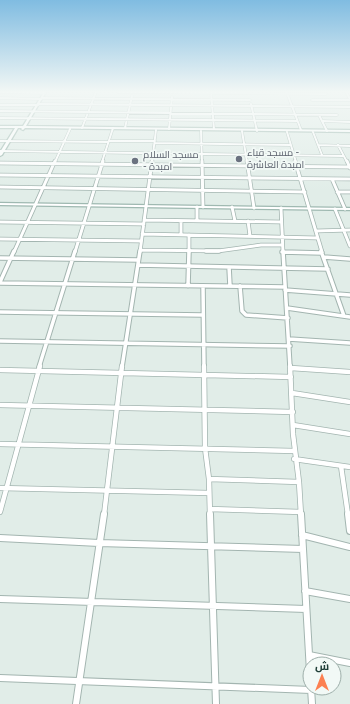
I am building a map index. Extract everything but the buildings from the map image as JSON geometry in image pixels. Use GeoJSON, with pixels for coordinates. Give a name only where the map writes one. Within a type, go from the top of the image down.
{"type":"FeatureCollection","features":[{"type":"Feature","properties":{"kind":"main road"},"geometry":{"type":"LineString","coordinates":[[0,128],[125,128],[156,130],[350,132]]}},
{"type":"Feature","properties":{"kind":"main road"},"geometry":{"type":"LineString","coordinates":[[0,155],[1,151],[17,128]]}},
{"type":"Feature","properties":{"kind":"main road"},"geometry":{"type":"LineString","coordinates":[[24,128],[301,130],[350,132]]}},
{"type":"Feature","properties":{"kind":"main road"},"geometry":{"type":"LineString","coordinates":[[0,204],[350,209]]}},
{"type":"Feature","properties":{"kind":"street"},"geometry":{"type":"LineString","coordinates":[[169,125],[169,129]]}},
{"type":"Feature","properties":{"kind":"street"},"geometry":{"type":"LineString","coordinates":[[214,125],[214,129]]}},
{"type":"Feature","properties":{"kind":"street"},"geometry":{"type":"LineString","coordinates":[[255,125],[257,130]]}},
{"type":"Feature","properties":{"kind":"street"},"geometry":{"type":"LineString","coordinates":[[299,125],[301,130]]}},
{"type":"Feature","properties":{"kind":"street"},"geometry":{"type":"LineString","coordinates":[[324,125],[327,131]]}},
{"type":"Feature","properties":{"kind":"street"},"geometry":{"type":"LineString","coordinates":[[70,129],[0,283],[240,286],[350,295]]}},
{"type":"Feature","properties":{"kind":"street"},"geometry":{"type":"LineString","coordinates":[[0,512],[17,444],[38,371],[113,129]]}},
{"type":"Feature","properties":{"kind":"street"},"geometry":{"type":"LineString","coordinates":[[76,704],[107,491],[116,408],[154,154],[156,130]]}},
{"type":"Feature","properties":{"kind":"street"},"geometry":{"type":"LineString","coordinates":[[201,130],[203,207]]}},
{"type":"Feature","properties":{"kind":"street"},"geometry":{"type":"LineString","coordinates":[[242,131],[254,208]]}},
{"type":"Feature","properties":{"kind":"street"},"geometry":{"type":"LineString","coordinates":[[287,132],[322,253],[344,316]]}},
{"type":"Feature","properties":{"kind":"street"},"geometry":{"type":"LineString","coordinates":[[313,132],[322,156]]}},
{"type":"Feature","properties":{"kind":"street"},"geometry":{"type":"LineString","coordinates":[[0,141],[291,145]]}},
{"type":"Feature","properties":{"kind":"street"},"geometry":{"type":"LineString","coordinates":[[318,145],[350,146]]}},
{"type":"Feature","properties":{"kind":"street"},"geometry":{"type":"LineString","coordinates":[[338,146],[350,168]]}},
{"type":"Feature","properties":{"kind":"street"},"geometry":{"type":"LineString","coordinates":[[1,151],[343,156]]}},
{"type":"Feature","properties":{"kind":"street"},"geometry":{"type":"LineString","coordinates":[[0,163],[350,168]]}},
{"type":"Feature","properties":{"kind":"street"},"geometry":{"type":"LineString","coordinates":[[0,175],[350,179]]}},
{"type":"Feature","properties":{"kind":"street"},"geometry":{"type":"LineString","coordinates":[[332,179],[345,209]]}},
{"type":"Feature","properties":{"kind":"street"},"geometry":{"type":"LineString","coordinates":[[0,187],[305,192]]}},
{"type":"Feature","properties":{"kind":"street"},"geometry":{"type":"LineString","coordinates":[[337,192],[350,192]]}},
{"type":"Feature","properties":{"kind":"street"},"geometry":{"type":"LineString","coordinates":[[197,207],[197,221]]}},
{"type":"Feature","properties":{"kind":"street"},"geometry":{"type":"LineString","coordinates":[[232,208],[234,221]]}},
{"type":"Feature","properties":{"kind":"street"},"geometry":{"type":"LineString","coordinates":[[281,208],[282,252],[290,346],[294,459],[299,482],[309,655],[350,663]]}},
{"type":"Feature","properties":{"kind":"street"},"geometry":{"type":"LineString","coordinates":[[335,209],[350,246]]}},
{"type":"Feature","properties":{"kind":"street"},"geometry":{"type":"LineString","coordinates":[[181,234],[182,221]]}},
{"type":"Feature","properties":{"kind":"street"},"geometry":{"type":"LineString","coordinates":[[0,222],[281,222]]}},
{"type":"Feature","properties":{"kind":"street"},"geometry":{"type":"LineString","coordinates":[[248,222],[250,236]]}},
{"type":"Feature","properties":{"kind":"street"},"geometry":{"type":"LineString","coordinates":[[316,230],[350,230]]}},
{"type":"Feature","properties":{"kind":"street"},"geometry":{"type":"LineString","coordinates":[[142,234],[318,238]]}},
{"type":"Feature","properties":{"kind":"street"},"geometry":{"type":"LineString","coordinates":[[188,286],[189,235]]}},
{"type":"Feature","properties":{"kind":"street"},"geometry":{"type":"LineString","coordinates":[[0,239],[141,241]]}},
{"type":"Feature","properties":{"kind":"street"},"geometry":{"type":"LineString","coordinates":[[140,250],[224,251],[261,245],[282,245]]}},
{"type":"Feature","properties":{"kind":"street"},"geometry":{"type":"LineString","coordinates":[[282,252],[322,253]]}},
{"type":"Feature","properties":{"kind":"street"},"geometry":{"type":"LineString","coordinates":[[324,257],[350,259]]}},
{"type":"Feature","properties":{"kind":"street"},"geometry":{"type":"LineString","coordinates":[[0,258],[189,266],[328,269]]}},
{"type":"Feature","properties":{"kind":"street"},"geometry":{"type":"LineString","coordinates":[[229,267],[230,286]]}},
{"type":"Feature","properties":{"kind":"street"},"geometry":{"type":"LineString","coordinates":[[202,286],[205,448],[209,479],[216,704]]}},
{"type":"Feature","properties":{"kind":"street"},"geometry":{"type":"LineString","coordinates":[[240,286],[242,311],[246,315],[288,318]]}},
{"type":"Feature","properties":{"kind":"street"},"geometry":{"type":"LineString","coordinates":[[287,308],[350,317]]}},
{"type":"Feature","properties":{"kind":"street"},"geometry":{"type":"LineString","coordinates":[[0,312],[202,315]]}},
{"type":"Feature","properties":{"kind":"street"},"geometry":{"type":"LineString","coordinates":[[289,339],[350,344]]}},
{"type":"Feature","properties":{"kind":"street"},"geometry":{"type":"LineString","coordinates":[[0,341],[290,346]]}},
{"type":"Feature","properties":{"kind":"street"},"geometry":{"type":"LineString","coordinates":[[291,368],[350,372]]}},
{"type":"Feature","properties":{"kind":"street"},"geometry":{"type":"LineString","coordinates":[[0,370],[291,378]]}},
{"type":"Feature","properties":{"kind":"street"},"geometry":{"type":"LineString","coordinates":[[292,393],[350,402]]}},
{"type":"Feature","properties":{"kind":"street"},"geometry":{"type":"LineString","coordinates":[[0,405],[293,412]]}},
{"type":"Feature","properties":{"kind":"street"},"geometry":{"type":"LineString","coordinates":[[293,425],[350,434]]}},
{"type":"Feature","properties":{"kind":"street"},"geometry":{"type":"LineString","coordinates":[[0,444],[294,451]]}},
{"type":"Feature","properties":{"kind":"street"},"geometry":{"type":"LineString","coordinates":[[294,459],[350,468]]}},
{"type":"Feature","properties":{"kind":"street"},"geometry":{"type":"LineString","coordinates":[[341,466],[348,503],[350,531]]}},
{"type":"Feature","properties":{"kind":"street"},"geometry":{"type":"LineString","coordinates":[[209,479],[299,482]]}},
{"type":"Feature","properties":{"kind":"street"},"geometry":{"type":"LineString","coordinates":[[0,488],[209,494]]}},
{"type":"Feature","properties":{"kind":"street"},"geometry":{"type":"LineString","coordinates":[[210,509],[301,512]]}},
{"type":"Feature","properties":{"kind":"street"},"geometry":{"type":"LineString","coordinates":[[302,536],[350,547]]}},
{"type":"Feature","properties":{"kind":"street"},"geometry":{"type":"LineString","coordinates":[[0,538],[99,543],[303,549]]}},
{"type":"Feature","properties":{"kind":"street"},"geometry":{"type":"LineString","coordinates":[[306,591],[350,599]]}},
{"type":"Feature","properties":{"kind":"street"},"geometry":{"type":"LineString","coordinates":[[0,599],[306,609]]}},
{"type":"Feature","properties":{"kind":"street"},"geometry":{"type":"LineString","coordinates":[[0,678],[302,689]]}},
{"type":"Feature","properties":{"kind":"place","name":"مسجد قباء - امبدة العاشرة"},"geometry":{"type":"Point","coordinates":[239,159]}},
{"type":"Feature","properties":{"kind":"place","name":"مسجد السلام - امبدة"},"geometry":{"type":"Point","coordinates":[135,161]}}]}
